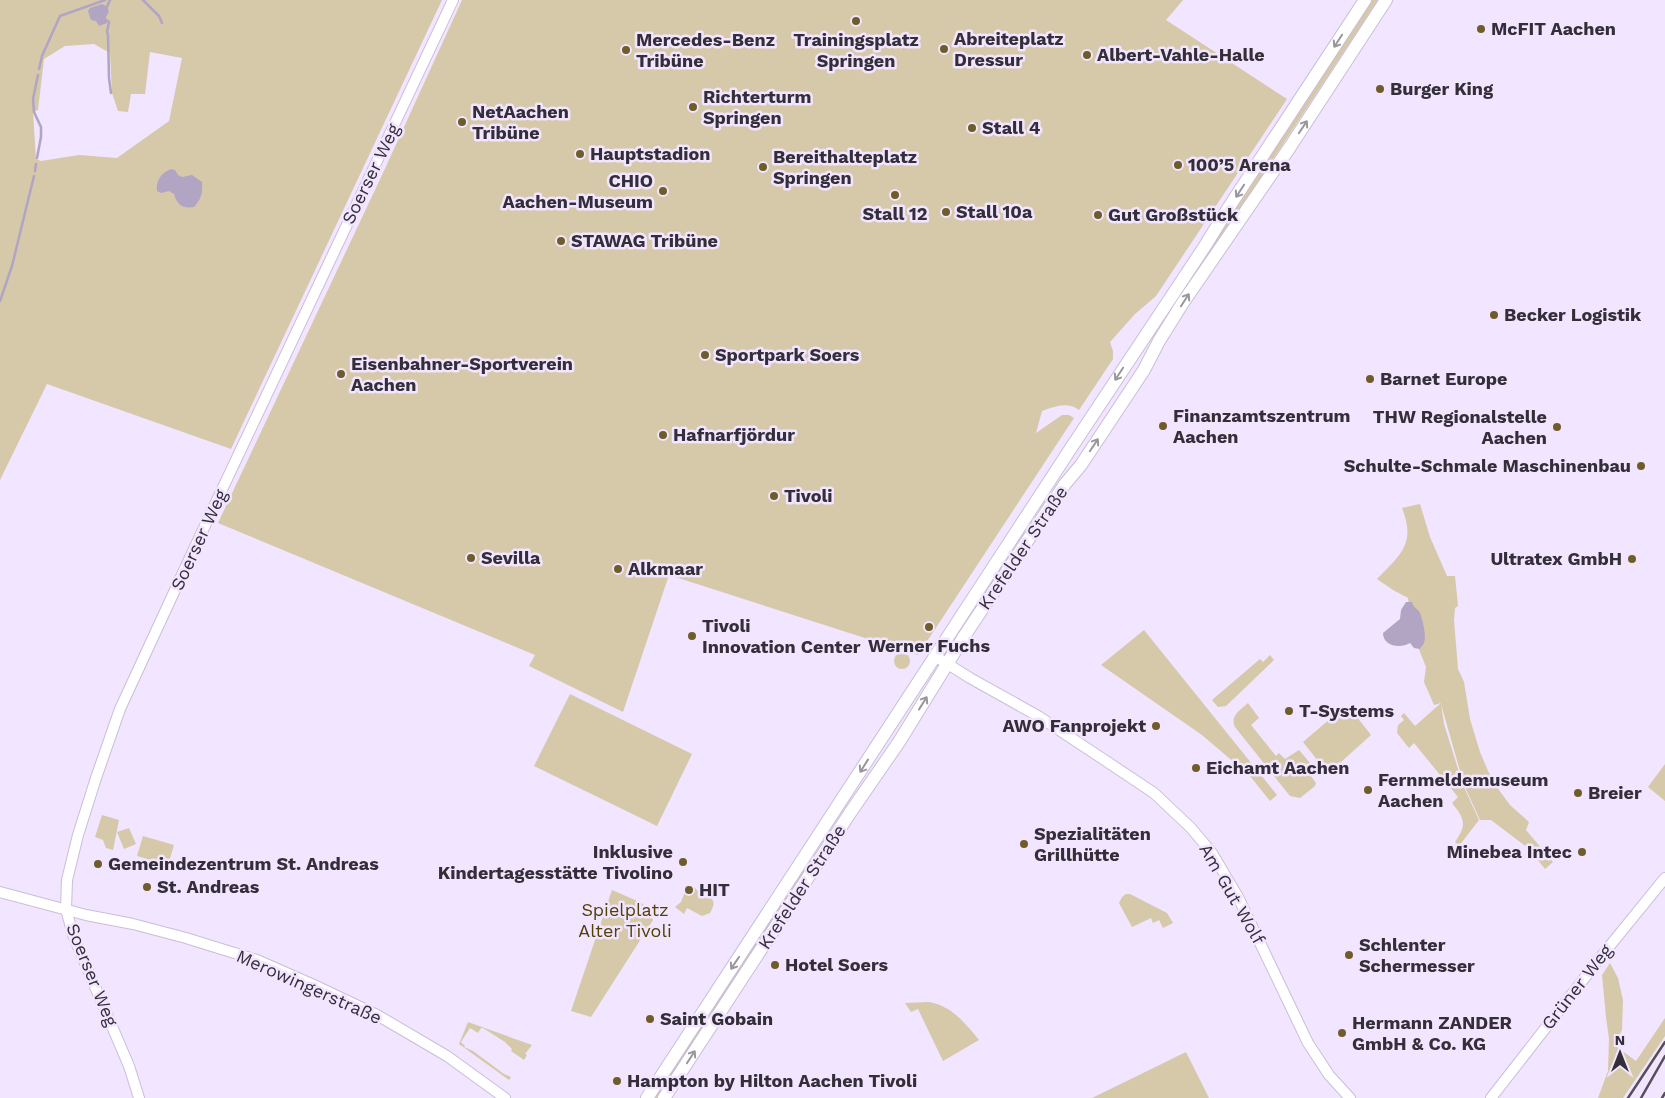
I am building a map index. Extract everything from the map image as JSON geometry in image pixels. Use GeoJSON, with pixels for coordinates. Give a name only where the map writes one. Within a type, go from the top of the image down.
{"type":"FeatureCollection","features":[{"type":"Feature","properties":{"kind":"main road","name":"Krefelder Straße"},"geometry":{"type":"LineString","coordinates":[[647,1098],[1365,0]]}},
{"type":"Feature","properties":{"kind":"main road","name":"Krefelder Straße"},"geometry":{"type":"LineString","coordinates":[[664,1098],[850,813],[899,742],[947,664],[1065,484],[1081,465],[1144,370],[1182,304],[1295,139],[1386,0]]}},
{"type":"Feature","properties":{"kind":"street","name":"Soerser Weg"},"geometry":{"type":"LineString","coordinates":[[139,1098],[129,1066],[74,935],[66,909],[67,880],[78,835],[120,709],[453,0]]}},
{"type":"Feature","properties":{"kind":"street","name":"Am Gut Wolf"},"geometry":{"type":"LineString","coordinates":[[935,656],[1038,716],[1154,793],[1191,828],[1212,853],[1238,897],[1308,1043],[1329,1075],[1350,1098]]}},
{"type":"Feature","properties":{"kind":"street","name":"Grüner Weg"},"geometry":{"type":"LineString","coordinates":[[1491,1098],[1665,878]]}},
{"type":"Feature","properties":{"kind":"street","name":"Merowingerstraße"},"geometry":{"type":"LineString","coordinates":[[0,892],[186,938],[257,960],[378,1015],[447,1056],[505,1098]]}},
{"type":"Feature","properties":{"kind":"green space"},"geometry":{"type":"Polygon","coordinates":[[[0,0],[442,0],[231,449],[47,384],[0,480],[0,0]],[[94,44],[65,46],[44,59],[38,110],[33,112],[36,159],[41,161],[79,155],[117,158],[169,121],[182,58],[150,52],[145,94],[131,94],[128,112],[118,111],[112,93],[110,53],[94,44]]]}},
{"type":"Feature","properties":{"kind":"green space","name":"Sportpark Soers"},"geometry":{"type":"Polygon","coordinates":[[[462,0],[1183,0],[1166,20],[1287,99],[1156,296],[1135,314],[1110,342],[1113,359],[1079,410],[1065,405],[1042,411],[1036,433],[1062,415],[1069,415],[1074,418],[918,655],[669,575],[623,712],[529,666],[535,655],[218,523],[383,173],[462,0]]]}},
{"type":"Feature","properties":{"kind":"green space"},"geometry":{"type":"Polygon","coordinates":[[[1372,0],[1378,0],[1167,320],[1164,318],[1372,0]]]}},
{"type":"Feature","properties":{"kind":"green space"},"geometry":{"type":"Polygon","coordinates":[[[1420,504],[1430,537],[1447,576],[1455,576],[1458,606],[1455,608],[1454,620],[1458,669],[1464,682],[1470,719],[1480,752],[1499,790],[1510,805],[1529,822],[1526,830],[1553,862],[1545,869],[1528,848],[1491,820],[1480,820],[1464,785],[1441,704],[1444,724],[1463,785],[1479,820],[1459,846],[1455,842],[1463,822],[1460,813],[1452,803],[1458,797],[1414,743],[1409,748],[1397,733],[1398,725],[1404,720],[1401,716],[1404,713],[1415,726],[1441,703],[1434,705],[1424,682],[1426,667],[1411,629],[1408,598],[1377,579],[1399,555],[1407,540],[1406,520],[1402,508],[1420,504]]]}},
{"type":"Feature","properties":{"kind":"green space"},"geometry":{"type":"Polygon","coordinates":[[[1144,630],[1277,795],[1270,801],[1250,776],[1202,735],[1101,665],[1144,630]]]}},
{"type":"Feature","properties":{"kind":"green space"},"geometry":{"type":"Polygon","coordinates":[[[902,653],[908,655],[910,661],[908,667],[902,669],[896,667],[894,661],[896,655],[902,653]]]}},
{"type":"Feature","properties":{"kind":"green space"},"geometry":{"type":"Polygon","coordinates":[[[1270,655],[1274,660],[1226,706],[1218,707],[1212,700],[1260,659],[1263,662],[1270,655]]]}},
{"type":"Feature","properties":{"kind":"green space"},"geometry":{"type":"Polygon","coordinates":[[[570,694],[692,754],[657,826],[534,766],[570,694]]]}},
{"type":"Feature","properties":{"kind":"green space"},"geometry":{"type":"Polygon","coordinates":[[[1248,703],[1259,718],[1251,725],[1276,756],[1279,753],[1285,759],[1299,750],[1310,763],[1305,768],[1316,783],[1315,786],[1300,798],[1290,796],[1235,727],[1235,717],[1248,703]]]}},
{"type":"Feature","properties":{"kind":"green space"},"geometry":{"type":"Polygon","coordinates":[[[1345,706],[1349,707],[1371,735],[1331,771],[1326,771],[1303,742],[1345,706]]]}},
{"type":"Feature","properties":{"kind":"green space"},"geometry":{"type":"Polygon","coordinates":[[[1665,764],[1665,801],[1648,787],[1665,764]]]}},
{"type":"Feature","properties":{"kind":"green space"},"geometry":{"type":"Polygon","coordinates":[[[102,815],[119,820],[113,850],[106,848],[103,840],[95,837],[102,815]]]}},
{"type":"Feature","properties":{"kind":"green space"},"geometry":{"type":"Polygon","coordinates":[[[129,828],[136,844],[124,849],[117,832],[129,828]]]}},
{"type":"Feature","properties":{"kind":"green space"},"geometry":{"type":"Polygon","coordinates":[[[143,836],[174,845],[168,865],[137,856],[143,836]]]}},
{"type":"Feature","properties":{"kind":"green space"},"geometry":{"type":"Polygon","coordinates":[[[807,865],[805,873],[659,1098],[654,1098],[807,865]]]}},
{"type":"Feature","properties":{"kind":"green space"},"geometry":{"type":"Polygon","coordinates":[[[691,887],[712,900],[714,903],[710,913],[702,916],[687,908],[684,914],[675,907],[681,902],[686,889],[691,887]]]}},
{"type":"Feature","properties":{"kind":"green space","name":"Spielplatz Alter Tivoli"},"geometry":{"type":"Polygon","coordinates":[[[612,890],[642,903],[653,920],[591,1017],[571,1011],[612,890]]]}},
{"type":"Feature","properties":{"kind":"green space"},"geometry":{"type":"Polygon","coordinates":[[[1126,894],[1130,894],[1167,913],[1173,923],[1163,928],[1159,920],[1153,923],[1151,918],[1132,927],[1119,903],[1126,894]]]}},
{"type":"Feature","properties":{"kind":"green space"},"geometry":{"type":"Polygon","coordinates":[[[1610,963],[1618,978],[1623,1000],[1622,1030],[1614,1045],[1636,1061],[1665,1018],[1665,1036],[1623,1098],[1598,1098],[1608,1071],[1609,1039],[1602,975],[1610,963]]]}},
{"type":"Feature","properties":{"kind":"green space"},"geometry":{"type":"Polygon","coordinates":[[[929,1002],[951,1011],[979,1040],[943,1061],[918,1009],[911,1012],[905,1003],[929,1002]]]}},
{"type":"Feature","properties":{"kind":"green space"},"geometry":{"type":"Polygon","coordinates":[[[468,1022],[532,1045],[525,1054],[527,1055],[524,1060],[511,1051],[512,1049],[505,1042],[483,1028],[478,1033],[470,1028],[461,1042],[464,1047],[511,1077],[509,1080],[459,1044],[468,1022]]]}},
{"type":"Feature","properties":{"kind":"green space"},"geometry":{"type":"Polygon","coordinates":[[[1186,1052],[1209,1098],[1092,1098],[1186,1052]]]}},
{"type":"Feature","properties":{"kind":"shaded area"},"geometry":{"type":"Polygon","coordinates":[[[102,4],[109,11],[106,17],[107,23],[99,26],[96,21],[91,20],[88,11],[90,8],[102,4]]]}},
{"type":"Feature","properties":{"kind":"shaded area"},"geometry":{"type":"Polygon","coordinates":[[[171,169],[175,170],[182,177],[192,175],[202,182],[201,196],[194,207],[181,205],[174,194],[169,191],[161,193],[157,191],[157,183],[160,177],[171,169]]]}},
{"type":"Feature","properties":{"kind":"shaded area"},"geometry":{"type":"Polygon","coordinates":[[[1406,602],[1412,602],[1421,617],[1425,640],[1420,649],[1414,648],[1410,643],[1402,646],[1393,645],[1386,641],[1384,637],[1383,633],[1400,619],[1401,610],[1406,602]]]}},
{"type":"Feature","properties":{"kind":"waterway"},"geometry":{"type":"LineString","coordinates":[[39,69],[42,56],[60,16],[105,0]]}},
{"type":"Feature","properties":{"kind":"waterway"},"geometry":{"type":"LineString","coordinates":[[106,9],[110,0]]}},
{"type":"Feature","properties":{"kind":"waterway"},"geometry":{"type":"LineString","coordinates":[[143,0],[159,16],[162,23]]}},
{"type":"Feature","properties":{"kind":"waterway"},"geometry":{"type":"LineString","coordinates":[[106,20],[109,22],[107,32],[111,93]]}},
{"type":"Feature","properties":{"kind":"waterway"},"geometry":{"type":"LineString","coordinates":[[37,158],[41,127],[34,112],[33,99],[38,75]]}},
{"type":"Feature","properties":{"kind":"waterway"},"geometry":{"type":"LineString","coordinates":[[35,171],[36,164]]}},
{"type":"Feature","properties":{"kind":"waterway"},"geometry":{"type":"LineString","coordinates":[[0,301],[12,266],[34,176]]}},
{"type":"Feature","properties":{"kind":"railway"},"geometry":{"type":"LineString","coordinates":[[1628,1098],[1665,1042]]}},
{"type":"Feature","properties":{"kind":"railway"},"geometry":{"type":"LineString","coordinates":[[1641,1098],[1665,1056]]}},
{"type":"Feature","properties":{"kind":"railway"},"geometry":{"type":"LineString","coordinates":[[1662,1098],[1665,1093]]}},
{"type":"Feature","properties":{"kind":"place","name":"Trainingsplatz Springen"},"geometry":{"type":"Point","coordinates":[856,21]}},
{"type":"Feature","properties":{"kind":"place","name":"McFIT Aachen"},"geometry":{"type":"Point","coordinates":[1481,29]}},
{"type":"Feature","properties":{"kind":"place","name":"Abreiteplatz Dressur"},"geometry":{"type":"Point","coordinates":[944,49]}},
{"type":"Feature","properties":{"kind":"place","name":"Mercedes-Benz Tribüne"},"geometry":{"type":"Point","coordinates":[626,50]}},
{"type":"Feature","properties":{"kind":"place","name":"Albert-Vahle-Halle"},"geometry":{"type":"Point","coordinates":[1087,55]}},
{"type":"Feature","properties":{"kind":"place","name":"Burger King"},"geometry":{"type":"Point","coordinates":[1380,89]}},
{"type":"Feature","properties":{"kind":"place","name":"Richterturm Springen"},"geometry":{"type":"Point","coordinates":[693,107]}},
{"type":"Feature","properties":{"kind":"place","name":"NetAachen Tribüne"},"geometry":{"type":"Point","coordinates":[462,122]}},
{"type":"Feature","properties":{"kind":"place","name":"Stall 4"},"geometry":{"type":"Point","coordinates":[972,128]}},
{"type":"Feature","properties":{"kind":"place","name":"Hauptstadion"},"geometry":{"type":"Point","coordinates":[580,154]}},
{"type":"Feature","properties":{"kind":"place","name":"100’5 Arena"},"geometry":{"type":"Point","coordinates":[1178,165]}},
{"type":"Feature","properties":{"kind":"place","name":"Bereithalteplatz Springen"},"geometry":{"type":"Point","coordinates":[763,167]}},
{"type":"Feature","properties":{"kind":"place","name":"CHIO Aachen-Museum"},"geometry":{"type":"Point","coordinates":[663,191]}},
{"type":"Feature","properties":{"kind":"place","name":"Stall 12"},"geometry":{"type":"Point","coordinates":[895,195]}},
{"type":"Feature","properties":{"kind":"place","name":"Stall 10a"},"geometry":{"type":"Point","coordinates":[946,212]}},
{"type":"Feature","properties":{"kind":"place","name":"Gut Großstück"},"geometry":{"type":"Point","coordinates":[1098,215]}},
{"type":"Feature","properties":{"kind":"place","name":"STAWAG Tribüne"},"geometry":{"type":"Point","coordinates":[561,241]}},
{"type":"Feature","properties":{"kind":"place","name":"Becker Logistik"},"geometry":{"type":"Point","coordinates":[1494,315]}},
{"type":"Feature","properties":{"kind":"place","name":"Sportpark Soers"},"geometry":{"type":"Point","coordinates":[705,355]}},
{"type":"Feature","properties":{"kind":"place","name":"Eisenbahner-Sportverein Aachen"},"geometry":{"type":"Point","coordinates":[341,374]}},
{"type":"Feature","properties":{"kind":"place","name":"Barnet Europe"},"geometry":{"type":"Point","coordinates":[1370,379]}},
{"type":"Feature","properties":{"kind":"place","name":"Finanzamtszentrum Aachen"},"geometry":{"type":"Point","coordinates":[1163,426]}},
{"type":"Feature","properties":{"kind":"place","name":"THW Regionalstelle Aachen"},"geometry":{"type":"Point","coordinates":[1557,427]}},
{"type":"Feature","properties":{"kind":"place","name":"Hafnarfjördur"},"geometry":{"type":"Point","coordinates":[663,435]}},
{"type":"Feature","properties":{"kind":"place","name":"Schulte-Schmale Maschinenbau"},"geometry":{"type":"Point","coordinates":[1641,466]}},
{"type":"Feature","properties":{"kind":"place","name":"Tivoli"},"geometry":{"type":"Point","coordinates":[774,496]}},
{"type":"Feature","properties":{"kind":"place","name":"Sevilla"},"geometry":{"type":"Point","coordinates":[471,558]}},
{"type":"Feature","properties":{"kind":"place","name":"Ultratex GmbH"},"geometry":{"type":"Point","coordinates":[1632,559]}},
{"type":"Feature","properties":{"kind":"place","name":"Alkmaar"},"geometry":{"type":"Point","coordinates":[618,569]}},
{"type":"Feature","properties":{"kind":"place","name":"Werner Fuchs"},"geometry":{"type":"Point","coordinates":[929,627]}},
{"type":"Feature","properties":{"kind":"place","name":"Tivoli Innovation Center"},"geometry":{"type":"Point","coordinates":[692,636]}},
{"type":"Feature","properties":{"kind":"place","name":"T-Systems"},"geometry":{"type":"Point","coordinates":[1289,711]}},
{"type":"Feature","properties":{"kind":"place","name":"AWO Fanprojekt"},"geometry":{"type":"Point","coordinates":[1156,726]}},
{"type":"Feature","properties":{"kind":"place","name":"Eichamt Aachen"},"geometry":{"type":"Point","coordinates":[1196,768]}},
{"type":"Feature","properties":{"kind":"place","name":"Fernmeldemuseum Aachen"},"geometry":{"type":"Point","coordinates":[1368,790]}},
{"type":"Feature","properties":{"kind":"place","name":"Breier"},"geometry":{"type":"Point","coordinates":[1578,793]}},
{"type":"Feature","properties":{"kind":"place","name":"Spezialitäten Grillhütte"},"geometry":{"type":"Point","coordinates":[1024,844]}},
{"type":"Feature","properties":{"kind":"place","name":"Minebea Intec"},"geometry":{"type":"Point","coordinates":[1582,852]}},
{"type":"Feature","properties":{"kind":"place","name":"Inklusive Kindertagesstätte Tivolino"},"geometry":{"type":"Point","coordinates":[683,862]}},
{"type":"Feature","properties":{"kind":"place","name":"Gemeindezentrum St. Andreas"},"geometry":{"type":"Point","coordinates":[98,864]}},
{"type":"Feature","properties":{"kind":"place","name":"St. Andreas"},"geometry":{"type":"Point","coordinates":[147,887]}},
{"type":"Feature","properties":{"kind":"place","name":"HIT"},"geometry":{"type":"Point","coordinates":[689,890]}},
{"type":"Feature","properties":{"kind":"place","name":"Schlenter Schermesser"},"geometry":{"type":"Point","coordinates":[1349,955]}},
{"type":"Feature","properties":{"kind":"place","name":"Hotel Soers"},"geometry":{"type":"Point","coordinates":[775,965]}},
{"type":"Feature","properties":{"kind":"place","name":"Saint Gobain"},"geometry":{"type":"Point","coordinates":[650,1019]}},
{"type":"Feature","properties":{"kind":"place","name":"Hermann ZANDER GmbH & Co. KG"},"geometry":{"type":"Point","coordinates":[1342,1033]}},
{"type":"Feature","properties":{"kind":"place","name":"Hampton by Hilton Aachen Tivoli"},"geometry":{"type":"Point","coordinates":[617,1081]}}]}
